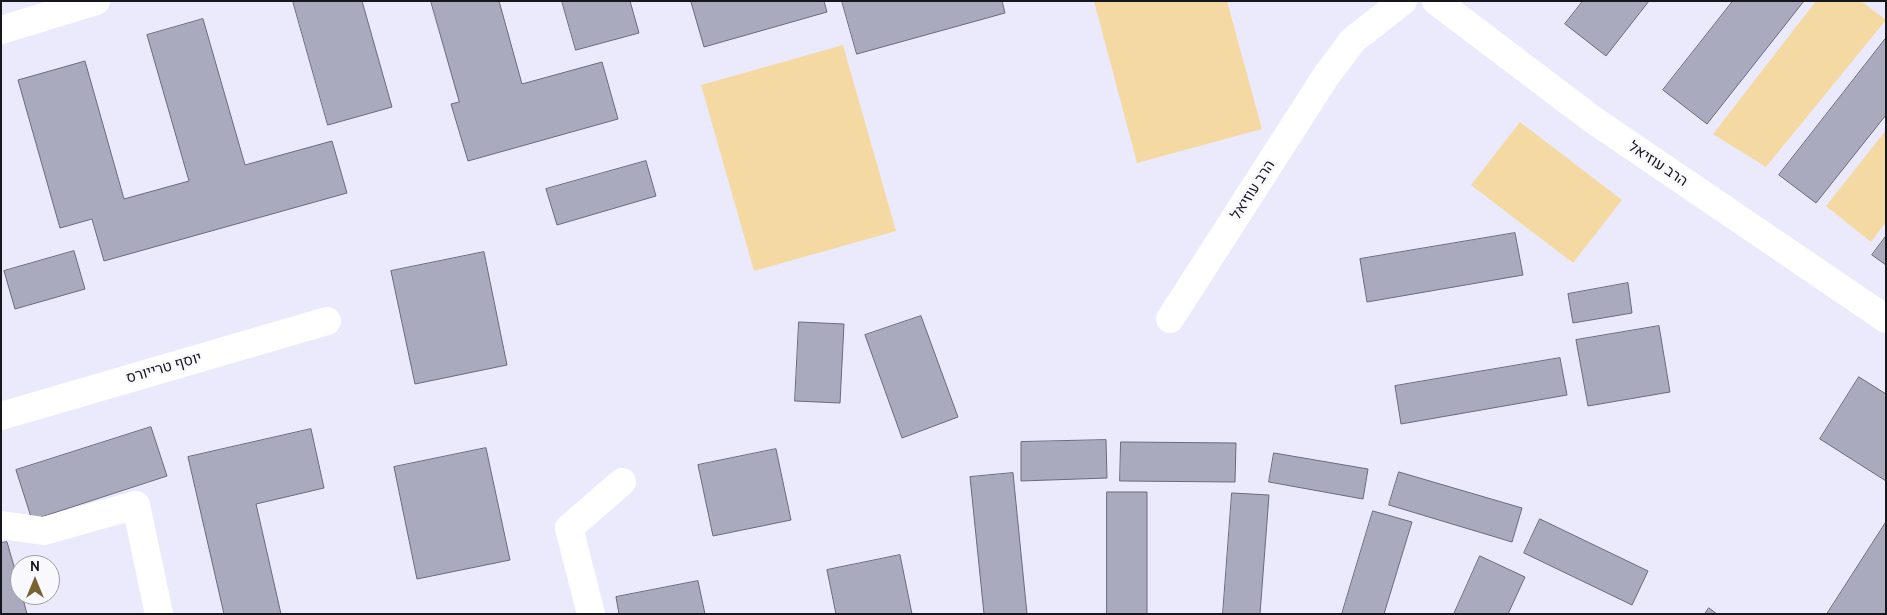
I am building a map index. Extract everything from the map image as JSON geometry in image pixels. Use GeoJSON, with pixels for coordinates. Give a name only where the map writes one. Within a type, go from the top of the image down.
{"type":"FeatureCollection","features":[{"type":"Feature","properties":{"kind":"street"},"geometry":{"type":"LineString","coordinates":[[1,30],[96,1]]}},
{"type":"Feature","properties":{"kind":"street","name":"הרב עוזיאל"},"geometry":{"type":"LineString","coordinates":[[1170,319],[1336,62],[1353,40],[1403,1]]}},
{"type":"Feature","properties":{"kind":"street","name":"הרב עוזיאל"},"geometry":{"type":"LineString","coordinates":[[1436,1],[1592,119],[1886,319]]}},
{"type":"Feature","properties":{"kind":"street","name":"יוסף טרייורס"},"geometry":{"type":"LineString","coordinates":[[1,416],[327,321]]}},
{"type":"Feature","properties":{"kind":"street"},"geometry":{"type":"LineString","coordinates":[[591,614],[569,528],[622,482]]}},
{"type":"Feature","properties":{"kind":"street"},"geometry":{"type":"LineString","coordinates":[[1,525],[44,531],[136,505],[159,614]]}},
{"type":"Feature","properties":{"kind":"shaded area"},"geometry":{"type":"Polygon","coordinates":[[[1094,1],[1227,1],[1262,129],[1137,163],[1094,1]]]}},
{"type":"Feature","properties":{"kind":"shaded area"},"geometry":{"type":"Polygon","coordinates":[[[1816,1],[1861,1],[1886,20],[1766,167],[1713,134],[1816,1]]]}},
{"type":"Feature","properties":{"kind":"shaded area"},"geometry":{"type":"Polygon","coordinates":[[[843,45],[896,231],[754,271],[701,85],[843,45]]]}},
{"type":"Feature","properties":{"kind":"shaded area"},"geometry":{"type":"Polygon","coordinates":[[[1520,122],[1622,200],[1573,263],[1471,185],[1520,122]]]}},
{"type":"Feature","properties":{"kind":"shaded area"},"geometry":{"type":"Polygon","coordinates":[[[1886,130],[1886,222],[1871,242],[1826,206],[1886,130]]]}},
{"type":"Feature","properties":{"kind":"building"},"geometry":{"type":"Polygon","coordinates":[[[293,1],[362,1],[392,107],[328,125],[293,1]]]}},
{"type":"Feature","properties":{"kind":"building"},"geometry":{"type":"Polygon","coordinates":[[[431,1],[499,1],[522,84],[602,62],[618,119],[468,161],[451,104],[459,102],[431,1]]]}},
{"type":"Feature","properties":{"kind":"building"},"geometry":{"type":"Polygon","coordinates":[[[562,1],[630,1],[639,33],[576,50],[562,1]]]}},
{"type":"Feature","properties":{"kind":"building"},"geometry":{"type":"Polygon","coordinates":[[[824,1],[827,12],[704,47],[691,2],[824,1]]]}},
{"type":"Feature","properties":{"kind":"building"},"geometry":{"type":"Polygon","coordinates":[[[842,1],[1002,1],[1005,13],[857,54],[842,1]]]}},
{"type":"Feature","properties":{"kind":"building"},"geometry":{"type":"Polygon","coordinates":[[[1583,1],[1649,1],[1606,56],[1565,24],[1583,1]]]}},
{"type":"Feature","properties":{"kind":"building"},"geometry":{"type":"Polygon","coordinates":[[[1733,1],[1804,1],[1707,124],[1663,90],[1733,1]]]}},
{"type":"Feature","properties":{"kind":"building"},"geometry":{"type":"Polygon","coordinates":[[[203,19],[245,165],[332,141],[347,193],[104,261],[92,219],[60,228],[18,80],[85,61],[124,199],[189,181],[147,35],[203,19]]]}},
{"type":"Feature","properties":{"kind":"building"},"geometry":{"type":"Polygon","coordinates":[[[1886,38],[1886,115],[1816,203],[1779,175],[1886,38]]]}},
{"type":"Feature","properties":{"kind":"building"},"geometry":{"type":"Polygon","coordinates":[[[646,161],[656,196],[557,225],[546,189],[646,161]]]}},
{"type":"Feature","properties":{"kind":"building"},"geometry":{"type":"Polygon","coordinates":[[[1515,233],[1523,275],[1367,302],[1360,259],[1515,233]]]}},
{"type":"Feature","properties":{"kind":"building"},"geometry":{"type":"Polygon","coordinates":[[[1886,236],[1886,265],[1872,255],[1886,236]]]}},
{"type":"Feature","properties":{"kind":"building"},"geometry":{"type":"Polygon","coordinates":[[[74,251],[85,289],[15,309],[4,271],[74,251]]]}},
{"type":"Feature","properties":{"kind":"building"},"geometry":{"type":"Polygon","coordinates":[[[484,252],[507,365],[415,384],[391,271],[484,252]]]}},
{"type":"Feature","properties":{"kind":"building"},"geometry":{"type":"Polygon","coordinates":[[[1628,283],[1632,313],[1573,323],[1568,294],[1628,283]]]}},
{"type":"Feature","properties":{"kind":"building"},"geometry":{"type":"Polygon","coordinates":[[[921,316],[958,417],[902,438],[865,335],[921,316]]]}},
{"type":"Feature","properties":{"kind":"building"},"geometry":{"type":"Polygon","coordinates":[[[799,322],[844,324],[840,403],[795,401],[799,322]]]}},
{"type":"Feature","properties":{"kind":"building"},"geometry":{"type":"Polygon","coordinates":[[[1659,326],[1670,392],[1588,406],[1576,340],[1659,326]]]}},
{"type":"Feature","properties":{"kind":"building"},"geometry":{"type":"Polygon","coordinates":[[[1560,358],[1567,395],[1401,424],[1395,386],[1560,358]]]}},
{"type":"Feature","properties":{"kind":"building"},"geometry":{"type":"Polygon","coordinates":[[[1859,377],[1886,394],[1886,481],[1820,439],[1859,377]]]}},
{"type":"Feature","properties":{"kind":"building"},"geometry":{"type":"Polygon","coordinates":[[[151,427],[167,476],[32,520],[16,470],[151,427]]]}},
{"type":"Feature","properties":{"kind":"building"},"geometry":{"type":"Polygon","coordinates":[[[311,429],[324,488],[256,504],[281,614],[224,614],[188,457],[311,429]]]}},
{"type":"Feature","properties":{"kind":"building"},"geometry":{"type":"Polygon","coordinates":[[[1106,440],[1107,478],[1021,481],[1021,442],[1106,440]]]}},
{"type":"Feature","properties":{"kind":"building"},"geometry":{"type":"Polygon","coordinates":[[[1121,442],[1236,443],[1235,482],[1120,481],[1121,442]]]}},
{"type":"Feature","properties":{"kind":"building"},"geometry":{"type":"Polygon","coordinates":[[[486,448],[510,560],[417,579],[394,467],[486,448]]]}},
{"type":"Feature","properties":{"kind":"building"},"geometry":{"type":"Polygon","coordinates":[[[776,449],[791,520],[713,536],[698,465],[776,449]]]}},
{"type":"Feature","properties":{"kind":"building"},"geometry":{"type":"Polygon","coordinates":[[[1274,453],[1368,469],[1363,499],[1269,482],[1274,453]]]}},
{"type":"Feature","properties":{"kind":"building"},"geometry":{"type":"Polygon","coordinates":[[[1399,472],[1522,508],[1512,542],[1389,505],[1399,472]]]}},
{"type":"Feature","properties":{"kind":"building"},"geometry":{"type":"Polygon","coordinates":[[[1013,473],[1027,614],[984,614],[970,477],[1013,473]]]}},
{"type":"Feature","properties":{"kind":"building"},"geometry":{"type":"Polygon","coordinates":[[[1107,492],[1147,492],[1147,614],[1107,614],[1107,492]]]}},
{"type":"Feature","properties":{"kind":"building"},"geometry":{"type":"Polygon","coordinates":[[[1232,493],[1269,495],[1260,614],[1223,614],[1232,493]]]}},
{"type":"Feature","properties":{"kind":"building"},"geometry":{"type":"Polygon","coordinates":[[[1373,511],[1412,522],[1384,614],[1342,614],[1373,511]]]}},
{"type":"Feature","properties":{"kind":"building"},"geometry":{"type":"Polygon","coordinates":[[[1540,519],[1648,571],[1632,605],[1524,553],[1540,519]]]}},
{"type":"Feature","properties":{"kind":"building"},"geometry":{"type":"Polygon","coordinates":[[[1886,522],[1886,614],[1827,614],[1886,522]]]}},
{"type":"Feature","properties":{"kind":"building"},"geometry":{"type":"Polygon","coordinates":[[[7,542],[11,555],[10,605],[25,605],[27,614],[1,614],[1,543],[7,542]]]}},
{"type":"Feature","properties":{"kind":"building"},"geometry":{"type":"Polygon","coordinates":[[[900,555],[912,614],[836,614],[827,570],[900,555]]]}},
{"type":"Feature","properties":{"kind":"building"},"geometry":{"type":"Polygon","coordinates":[[[1480,556],[1525,577],[1508,614],[1454,614],[1480,556]]]}},
{"type":"Feature","properties":{"kind":"building"},"geometry":{"type":"Polygon","coordinates":[[[698,581],[705,614],[619,614],[616,597],[698,581]]]}},
{"type":"Feature","properties":{"kind":"building"},"geometry":{"type":"Polygon","coordinates":[[[1709,608],[1717,614],[1705,614],[1709,608]]]}}]}
